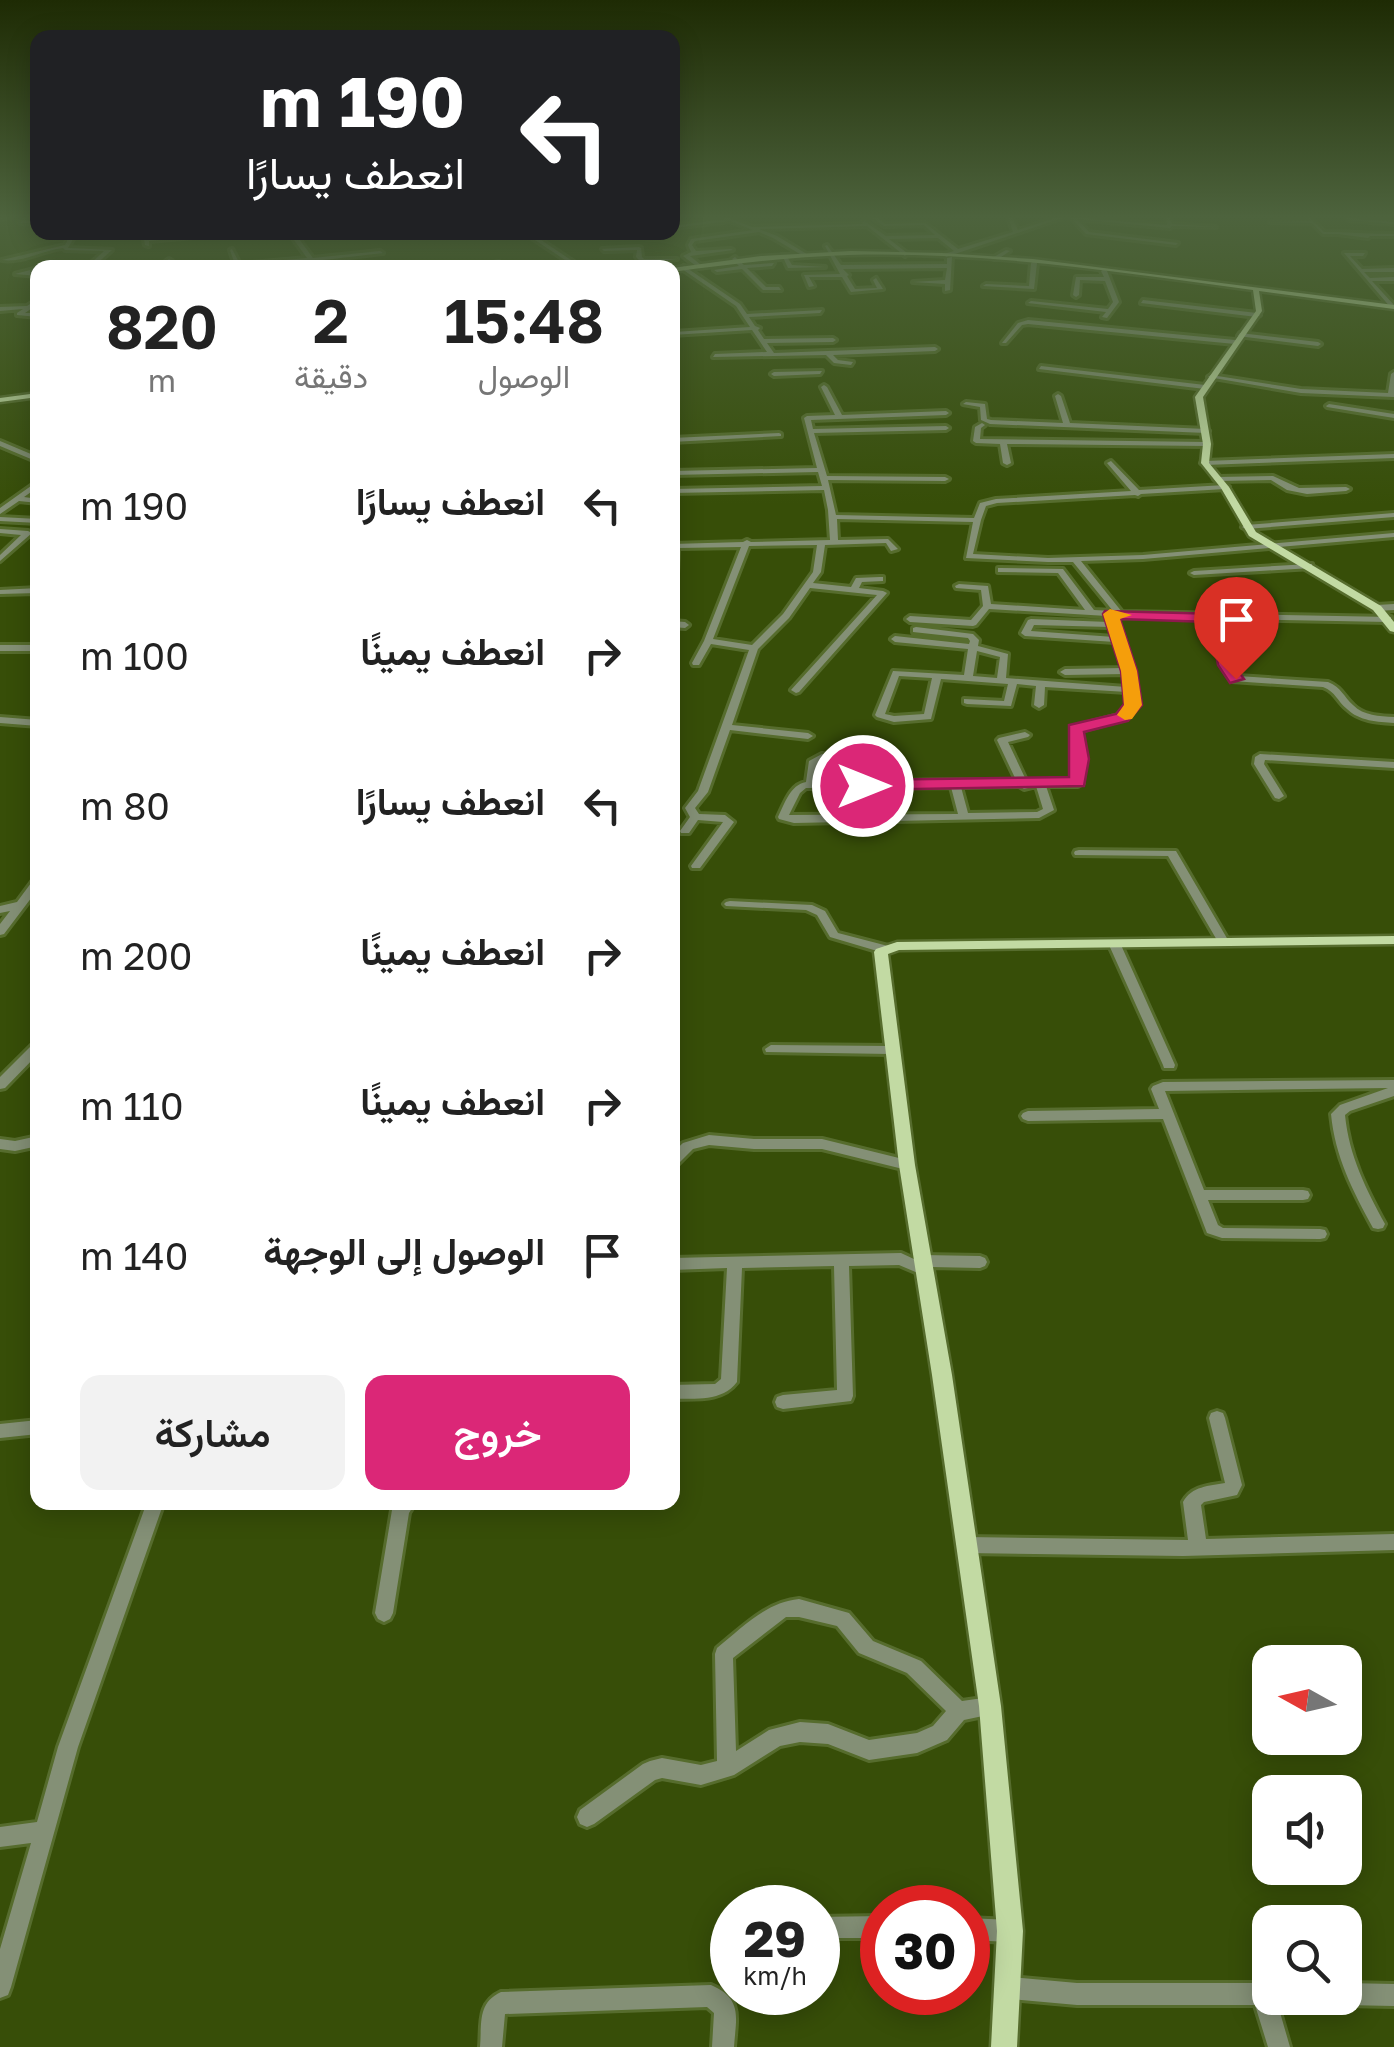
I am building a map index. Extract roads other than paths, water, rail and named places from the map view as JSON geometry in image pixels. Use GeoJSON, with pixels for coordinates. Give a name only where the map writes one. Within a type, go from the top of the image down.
{"type":"FeatureCollection","features":[{"type":"Feature","properties":{"kind":"main road"},"geometry":{"type":"LineString","coordinates":[[1257,314],[1205,386],[1198,404],[1206,431],[1204,462],[1222,483],[1246,527],[1270,546],[1377,608],[1391,624]]}},
{"type":"Feature","properties":{"kind":"main road"},"geometry":{"type":"LineString","coordinates":[[0,400],[30,397]]}},
{"type":"Feature","properties":{"kind":"main road"},"geometry":{"type":"LineString","coordinates":[[1004,2047],[1010,1932],[990,1706],[879,958],[884,949],[1222,940],[1394,940]]}},
{"type":"Feature","properties":{"kind":"street"},"geometry":{"type":"LineString","coordinates":[[745,313],[772,354]]}},
{"type":"Feature","properties":{"kind":"street"},"geometry":{"type":"LineString","coordinates":[[748,315],[807,313]]}},
{"type":"Feature","properties":{"kind":"street"},"geometry":{"type":"LineString","coordinates":[[1024,313],[1021,317],[1238,338]]}},
{"type":"Feature","properties":{"kind":"street"},"geometry":{"type":"LineString","coordinates":[[1052,318],[1056,313]]}},
{"type":"Feature","properties":{"kind":"street"},"geometry":{"type":"LineString","coordinates":[[1101,323],[1108,313]]}},
{"type":"Feature","properties":{"kind":"street"},"geometry":{"type":"LineString","coordinates":[[1248,313],[1257,314]]}},
{"type":"Feature","properties":{"kind":"street"},"geometry":{"type":"LineString","coordinates":[[1004,342],[1025,322],[1318,344]]}},
{"type":"Feature","properties":{"kind":"street"},"geometry":{"type":"LineString","coordinates":[[1060,334],[1065,326]]}},
{"type":"Feature","properties":{"kind":"street"},"geometry":{"type":"LineString","coordinates":[[680,334],[757,328]]}},
{"type":"Feature","properties":{"kind":"street"},"geometry":{"type":"LineString","coordinates":[[764,341],[790,336],[833,340]]}},
{"type":"Feature","properties":{"kind":"street"},"geometry":{"type":"LineString","coordinates":[[714,356],[934,348]]}},
{"type":"Feature","properties":{"kind":"street"},"geometry":{"type":"LineString","coordinates":[[828,353],[836,362],[851,362]]}},
{"type":"Feature","properties":{"kind":"street"},"geometry":{"type":"LineString","coordinates":[[809,354],[839,416]]}},
{"type":"Feature","properties":{"kind":"street"},"geometry":{"type":"LineString","coordinates":[[1041,368],[1205,386]]}},
{"type":"Feature","properties":{"kind":"street"},"geometry":{"type":"LineString","coordinates":[[774,374],[823,380]]}},
{"type":"Feature","properties":{"kind":"street"},"geometry":{"type":"LineString","coordinates":[[1394,374],[1390,394],[1394,404]]}},
{"type":"Feature","properties":{"kind":"street"},"geometry":{"type":"LineString","coordinates":[[1211,377],[1291,390],[1390,394]]}},
{"type":"Feature","properties":{"kind":"street"},"geometry":{"type":"LineString","coordinates":[[1058,396],[1066,426]]}},
{"type":"Feature","properties":{"kind":"street"},"geometry":{"type":"LineString","coordinates":[[966,404],[982,405],[986,421],[1206,431]]}},
{"type":"Feature","properties":{"kind":"street"},"geometry":{"type":"LineString","coordinates":[[1328,406],[1394,416]]}},
{"type":"Feature","properties":{"kind":"street"},"geometry":{"type":"LineString","coordinates":[[834,542],[833,517],[824,488],[826,474],[807,418],[946,413]]}},
{"type":"Feature","properties":{"kind":"street"},"geometry":{"type":"LineString","coordinates":[[982,425],[978,426],[976,441],[1207,444]]}},
{"type":"Feature","properties":{"kind":"street"},"geometry":{"type":"LineString","coordinates":[[810,431],[946,428]]}},
{"type":"Feature","properties":{"kind":"street"},"geometry":{"type":"LineString","coordinates":[[680,440],[778,435]]}},
{"type":"Feature","properties":{"kind":"street"},"geometry":{"type":"LineString","coordinates":[[1003,442],[1007,463]]}},
{"type":"Feature","properties":{"kind":"street"},"geometry":{"type":"LineString","coordinates":[[0,443],[30,456]]}},
{"type":"Feature","properties":{"kind":"street"},"geometry":{"type":"LineString","coordinates":[[1204,462],[1394,456]]}},
{"type":"Feature","properties":{"kind":"street"},"geometry":{"type":"LineString","coordinates":[[1111,463],[1138,494]]}},
{"type":"Feature","properties":{"kind":"street"},"geometry":{"type":"LineString","coordinates":[[680,473],[945,478]]}},
{"type":"Feature","properties":{"kind":"street"},"geometry":{"type":"LineString","coordinates":[[1346,489],[1294,491],[1273,478],[1138,494],[996,502],[983,506],[970,557],[1076,560],[1394,535]]}},
{"type":"Feature","properties":{"kind":"street"},"geometry":{"type":"LineString","coordinates":[[680,491],[824,488]]}},
{"type":"Feature","properties":{"kind":"street"},"geometry":{"type":"LineString","coordinates":[[0,516],[30,489]]}},
{"type":"Feature","properties":{"kind":"street"},"geometry":{"type":"LineString","coordinates":[[16,499],[30,500]]}},
{"type":"Feature","properties":{"kind":"street"},"geometry":{"type":"LineString","coordinates":[[1246,527],[1394,515]]}},
{"type":"Feature","properties":{"kind":"street"},"geometry":{"type":"LineString","coordinates":[[0,516],[30,520]]}},
{"type":"Feature","properties":{"kind":"street"},"geometry":{"type":"LineString","coordinates":[[833,517],[977,520]]}},
{"type":"Feature","properties":{"kind":"street"},"geometry":{"type":"LineString","coordinates":[[0,530],[28,533],[0,559]]}},
{"type":"Feature","properties":{"kind":"street"},"geometry":{"type":"LineString","coordinates":[[680,546],[888,541],[894,549]]}},
{"type":"Feature","properties":{"kind":"street"},"geometry":{"type":"LineString","coordinates":[[696,663],[747,542]]}},
{"type":"Feature","properties":{"kind":"street"},"geometry":{"type":"LineString","coordinates":[[695,816],[690,808],[703,792],[754,648],[786,616],[817,572],[821,542]]}},
{"type":"Feature","properties":{"kind":"street"},"geometry":{"type":"LineString","coordinates":[[774,828],[800,787],[1041,786],[1078,782],[1080,759],[1075,729],[1122,718],[1133,705],[1115,618],[1076,560]]}},
{"type":"Feature","properties":{"kind":"street"},"geometry":{"type":"LineString","coordinates":[[1194,572],[1309,566]]}},
{"type":"Feature","properties":{"kind":"street"},"geometry":{"type":"LineString","coordinates":[[1001,570],[1060,571],[1091,612]]}},
{"type":"Feature","properties":{"kind":"street"},"geometry":{"type":"LineString","coordinates":[[854,590],[859,580],[880,579]]}},
{"type":"Feature","properties":{"kind":"street"},"geometry":{"type":"LineString","coordinates":[[796,690],[873,610],[883,593],[808,585]]}},
{"type":"Feature","properties":{"kind":"street"},"geometry":{"type":"LineString","coordinates":[[910,619],[974,623],[987,606],[985,588],[959,586]]}},
{"type":"Feature","properties":{"kind":"street"},"geometry":{"type":"LineString","coordinates":[[0,592],[30,590]]}},
{"type":"Feature","properties":{"kind":"street"},"geometry":{"type":"LineString","coordinates":[[987,606],[1091,612],[1115,618]]}},
{"type":"Feature","properties":{"kind":"street"},"geometry":{"type":"LineString","coordinates":[[1377,608],[1394,607]]}},
{"type":"Feature","properties":{"kind":"street"},"geometry":{"type":"LineString","coordinates":[[1217,617],[1226,665],[1236,679],[1325,684],[1336,689],[1341,702],[1358,717],[1394,720]]}},
{"type":"Feature","properties":{"kind":"street"},"geometry":{"type":"LineString","coordinates":[[1120,640],[1025,633],[1030,622],[1115,618],[1217,617],[1391,624]]}},
{"type":"Feature","properties":{"kind":"street"},"geometry":{"type":"LineString","coordinates":[[680,625],[685,625]]}},
{"type":"Feature","properties":{"kind":"street"},"geometry":{"type":"LineString","coordinates":[[916,630],[974,638],[968,679]]}},
{"type":"Feature","properties":{"kind":"street"},"geometry":{"type":"LineString","coordinates":[[896,639],[973,647],[1005,656],[1008,704],[967,701]]}},
{"type":"Feature","properties":{"kind":"street"},"geometry":{"type":"LineString","coordinates":[[708,641],[754,648]]}},
{"type":"Feature","properties":{"kind":"street"},"geometry":{"type":"LineString","coordinates":[[0,648],[30,648]]}},
{"type":"Feature","properties":{"kind":"street"},"geometry":{"type":"LineString","coordinates":[[1064,672],[1129,671]]}},
{"type":"Feature","properties":{"kind":"street"},"geometry":{"type":"LineString","coordinates":[[938,676],[927,718],[880,715],[894,674],[938,676],[1132,690]]}},
{"type":"Feature","properties":{"kind":"street"},"geometry":{"type":"LineString","coordinates":[[1039,705],[1040,684]]}},
{"type":"Feature","properties":{"kind":"street"},"geometry":{"type":"LineString","coordinates":[[0,720],[30,722]]}},
{"type":"Feature","properties":{"kind":"street"},"geometry":{"type":"LineString","coordinates":[[726,727],[808,736]]}},
{"type":"Feature","properties":{"kind":"street"},"geometry":{"type":"LineString","coordinates":[[1024,786],[1002,740],[1025,735]]}},
{"type":"Feature","properties":{"kind":"street"},"geometry":{"type":"LineString","coordinates":[[1278,796],[1259,764],[1260,757],[1394,765]]}},
{"type":"Feature","properties":{"kind":"street"},"geometry":{"type":"LineString","coordinates":[[811,786],[814,762],[830,758],[857,761],[863,786]]}},
{"type":"Feature","properties":{"kind":"street"},"geometry":{"type":"LineString","coordinates":[[956,786],[964,817]]}},
{"type":"Feature","properties":{"kind":"street"},"geometry":{"type":"LineString","coordinates":[[783,815],[794,820],[1045,814],[1049,810],[1041,786]]}},
{"type":"Feature","properties":{"kind":"street"},"geometry":{"type":"LineString","coordinates":[[685,831],[695,816]]}},
{"type":"Feature","properties":{"kind":"street"},"geometry":{"type":"LineString","coordinates":[[695,816],[725,818],[729,822],[696,866]]}},
{"type":"Feature","properties":{"kind":"street"},"geometry":{"type":"LineString","coordinates":[[1079,853],[1172,853],[1222,940]]}},
{"type":"Feature","properties":{"kind":"street"},"geometry":{"type":"LineString","coordinates":[[0,932],[30,892]]}},
{"type":"Feature","properties":{"kind":"street"},"geometry":{"type":"LineString","coordinates":[[0,910],[21,904]]}},
{"type":"Feature","properties":{"kind":"street"},"geometry":{"type":"LineString","coordinates":[[730,904],[808,907],[821,913],[834,934],[884,949]]}},
{"type":"Feature","properties":{"kind":"street"},"geometry":{"type":"LineString","coordinates":[[1114,945],[1169,1065]]}},
{"type":"Feature","properties":{"kind":"street"},"geometry":{"type":"LineString","coordinates":[[770,1049],[890,1050]]}},
{"type":"Feature","properties":{"kind":"street"},"geometry":{"type":"LineString","coordinates":[[0,1085],[30,1054]]}},
{"type":"Feature","properties":{"kind":"street"},"geometry":{"type":"LineString","coordinates":[[1320,1234],[1218,1232],[1210,1225],[1158,1090],[1163,1086],[1394,1087]]}},
{"type":"Feature","properties":{"kind":"street"},"geometry":{"type":"LineString","coordinates":[[1378,1224],[1347,1169],[1338,1114],[1394,1087]]}},
{"type":"Feature","properties":{"kind":"street"},"geometry":{"type":"LineString","coordinates":[[1028,1116],[1166,1114]]}},
{"type":"Feature","properties":{"kind":"street"},"geometry":{"type":"LineString","coordinates":[[680,1154],[688,1146],[710,1140],[822,1144],[907,1164]]}},
{"type":"Feature","properties":{"kind":"street"},"geometry":{"type":"LineString","coordinates":[[0,1144],[30,1143]]}},
{"type":"Feature","properties":{"kind":"street"},"geometry":{"type":"LineString","coordinates":[[1200,1195],[1302,1194]]}},
{"type":"Feature","properties":{"kind":"street"},"geometry":{"type":"LineString","coordinates":[[901,1259],[923,1257]]}},
{"type":"Feature","properties":{"kind":"street"},"geometry":{"type":"LineString","coordinates":[[680,1264],[923,1257],[980,1262]]}},
{"type":"Feature","properties":{"kind":"street"},"geometry":{"type":"LineString","coordinates":[[784,1402],[845,1396],[840,1261]]}},
{"type":"Feature","properties":{"kind":"street"},"geometry":{"type":"LineString","coordinates":[[680,1392],[718,1390],[729,1382],[735,1264]]}},
{"type":"Feature","properties":{"kind":"street"},"geometry":{"type":"LineString","coordinates":[[1198,1547],[1192,1502],[1200,1495],[1227,1492],[1234,1485],[1218,1418]]}},
{"type":"Feature","properties":{"kind":"street"},"geometry":{"type":"LineString","coordinates":[[0,1431],[30,1428]]}},
{"type":"Feature","properties":{"kind":"street"},"geometry":{"type":"LineString","coordinates":[[0,1988],[68,1747],[153,1510]]}},
{"type":"Feature","properties":{"kind":"street"},"geometry":{"type":"LineString","coordinates":[[384,1613],[402,1510]]}},
{"type":"Feature","properties":{"kind":"street"},"geometry":{"type":"LineString","coordinates":[[966,1544],[1198,1547],[1394,1542]]}},
{"type":"Feature","properties":{"kind":"street"},"geometry":{"type":"LineString","coordinates":[[727,1768],[724,1654],[784,1609],[799,1608],[843,1619],[866,1647],[914,1667],[960,1711]]}},
{"type":"Feature","properties":{"kind":"street"},"geometry":{"type":"LineString","coordinates":[[587,1818],[650,1771],[662,1768],[701,1775],[727,1768],[776,1737],[800,1732],[828,1734],[869,1750],[917,1743],[940,1733],[960,1711],[990,1706]]}},
{"type":"Feature","properties":{"kind":"street"},"geometry":{"type":"LineString","coordinates":[[0,1837],[43,1831]]}},
{"type":"Feature","properties":{"kind":"street"},"geometry":{"type":"LineString","coordinates":[[990,1931],[1010,1932]]}},
{"type":"Feature","properties":{"kind":"street"},"geometry":{"type":"LineString","coordinates":[[1010,1988],[1078,1994],[1252,1994]]}},
{"type":"Feature","properties":{"kind":"street"},"geometry":{"type":"LineString","coordinates":[[1362,1994],[1394,1995]]}},
{"type":"Feature","properties":{"kind":"street"},"geometry":{"type":"LineString","coordinates":[[490,2047],[494,2009],[501,2002],[711,1996],[725,2008],[723,2047]]}},
{"type":"Feature","properties":{"kind":"street"},"geometry":{"type":"LineString","coordinates":[[1271,2015],[1279,2047]]}}]}
